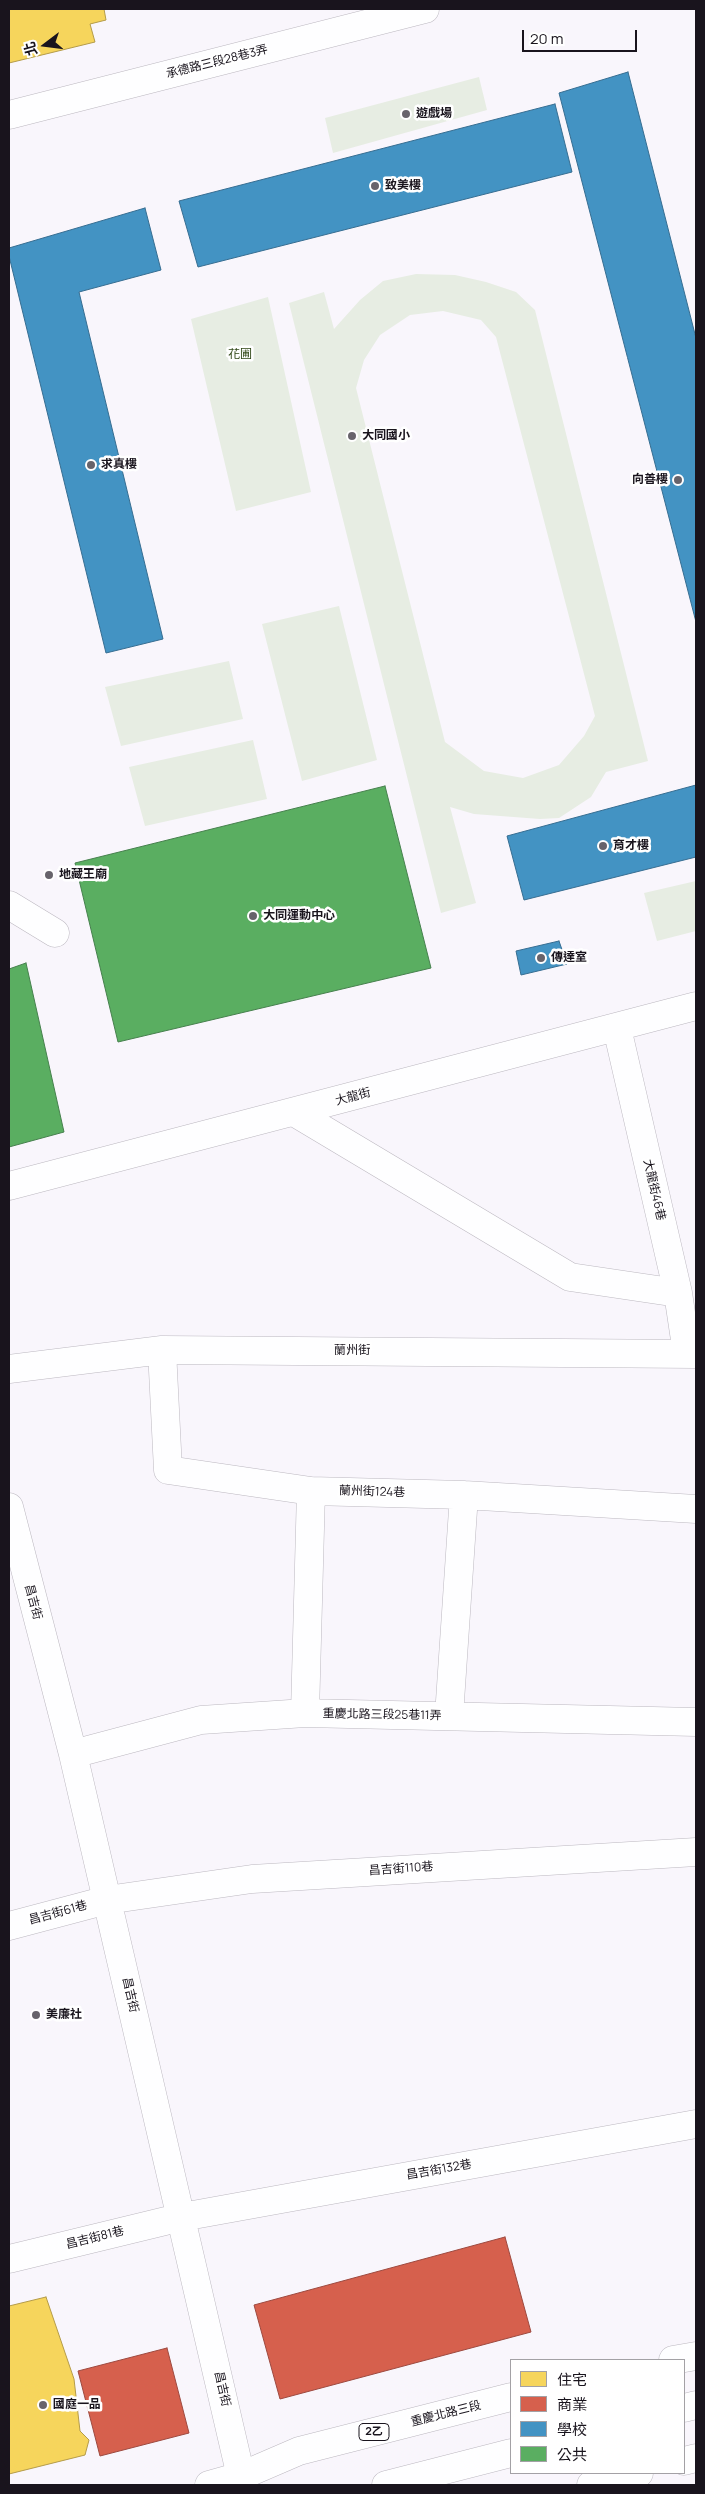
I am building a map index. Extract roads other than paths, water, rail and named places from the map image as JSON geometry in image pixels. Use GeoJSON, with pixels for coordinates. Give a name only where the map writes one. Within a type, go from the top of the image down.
{"type":"FeatureCollection","features":[{"type":"Feature","properties":{"kind":"street","name":"承德路三段28巷3弄"},"geometry":{"type":"LineString","coordinates":[[9,115],[425,9]]}},
{"type":"Feature","properties":{"kind":"street"},"geometry":{"type":"LineString","coordinates":[[9,905],[55,933]]}},
{"type":"Feature","properties":{"kind":"street","name":"大龍街"},"geometry":{"type":"LineString","coordinates":[[9,1186],[696,1006]]}},
{"type":"Feature","properties":{"kind":"street","name":"大龍街46巷"},"geometry":{"type":"LineString","coordinates":[[617,1028],[692,1354]]}},
{"type":"Feature","properties":{"kind":"street"},"geometry":{"type":"LineString","coordinates":[[294,1112],[570,1278],[678,1293]]}},
{"type":"Feature","properties":{"kind":"street","name":"蘭州街"},"geometry":{"type":"LineString","coordinates":[[9,1369],[162,1350],[692,1354]]}},
{"type":"Feature","properties":{"kind":"street","name":"蘭州街124巷"},"geometry":{"type":"LineString","coordinates":[[162,1350],[168,1470],[311,1491],[464,1495],[696,1509]]}},
{"type":"Feature","properties":{"kind":"street"},"geometry":{"type":"LineString","coordinates":[[305,1713],[311,1491]]}},
{"type":"Feature","properties":{"kind":"street"},"geometry":{"type":"LineString","coordinates":[[449,1716],[464,1495]]}},
{"type":"Feature","properties":{"kind":"street","name":"昌吉街"},"geometry":{"type":"LineString","coordinates":[[9,1506],[73,1754],[182,2216],[249,2482]]}},
{"type":"Feature","properties":{"kind":"street","name":"重慶北路三段25巷11弄"},"geometry":{"type":"LineString","coordinates":[[73,1754],[201,1720],[305,1713],[696,1722]]}},
{"type":"Feature","properties":{"kind":"street","name":"昌吉街110巷"},"geometry":{"type":"LineString","coordinates":[[108,1900],[252,1879],[696,1852]]}},
{"type":"Feature","properties":{"kind":"street","name":"昌吉街61巷"},"geometry":{"type":"LineString","coordinates":[[9,1926],[108,1900]]}},
{"type":"Feature","properties":{"kind":"street","name":"昌吉街132巷"},"geometry":{"type":"LineString","coordinates":[[182,2216],[696,2124]]}},
{"type":"Feature","properties":{"kind":"street","name":"昌吉街81巷"},"geometry":{"type":"LineString","coordinates":[[9,2259],[182,2216]]}},
{"type":"Feature","properties":{"kind":"street"},"geometry":{"type":"LineString","coordinates":[[679,2359],[696,2356]]}},
{"type":"Feature","properties":{"kind":"street","name":"重慶北路三段"},"geometry":{"type":"LineString","coordinates":[[210,2485],[249,2482],[299,2451],[510,2397]]}},
{"type":"Feature","properties":{"kind":"street"},"geometry":{"type":"LineString","coordinates":[[386,2485],[510,2453]]}},
{"type":"Feature","properties":{"kind":"street"},"geometry":{"type":"LineString","coordinates":[[591,2485],[635,2474]]}},
{"type":"Feature","properties":{"kind":"place","name":"遊戲場"},"geometry":{"type":"Point","coordinates":[406,114]}},
{"type":"Feature","properties":{"kind":"place","name":"致美樓"},"geometry":{"type":"Point","coordinates":[375,186]}},
{"type":"Feature","properties":{"kind":"place","name":"大同國小"},"geometry":{"type":"Point","coordinates":[352,436]}},
{"type":"Feature","properties":{"kind":"place","name":"求真樓"},"geometry":{"type":"Point","coordinates":[91,465]}},
{"type":"Feature","properties":{"kind":"place","name":"向善樓"},"geometry":{"type":"Point","coordinates":[678,480]}},
{"type":"Feature","properties":{"kind":"place","name":"育才樓"},"geometry":{"type":"Point","coordinates":[603,846]}},
{"type":"Feature","properties":{"kind":"place","name":"地藏王廟"},"geometry":{"type":"Point","coordinates":[49,875]}},
{"type":"Feature","properties":{"kind":"place","name":"大同運動中心"},"geometry":{"type":"Point","coordinates":[253,916]}},
{"type":"Feature","properties":{"kind":"place","name":"傳達室"},"geometry":{"type":"Point","coordinates":[541,958]}},
{"type":"Feature","properties":{"kind":"place","name":"美廉社"},"geometry":{"type":"Point","coordinates":[36,2015]}},
{"type":"Feature","properties":{"kind":"place","name":"國庭一品"},"geometry":{"type":"Point","coordinates":[43,2405]}},
{"type":"Feature","properties":{"kind":"park label","name":"花圃"},"geometry":{"type":"Point","coordinates":[240,355]}}]}
